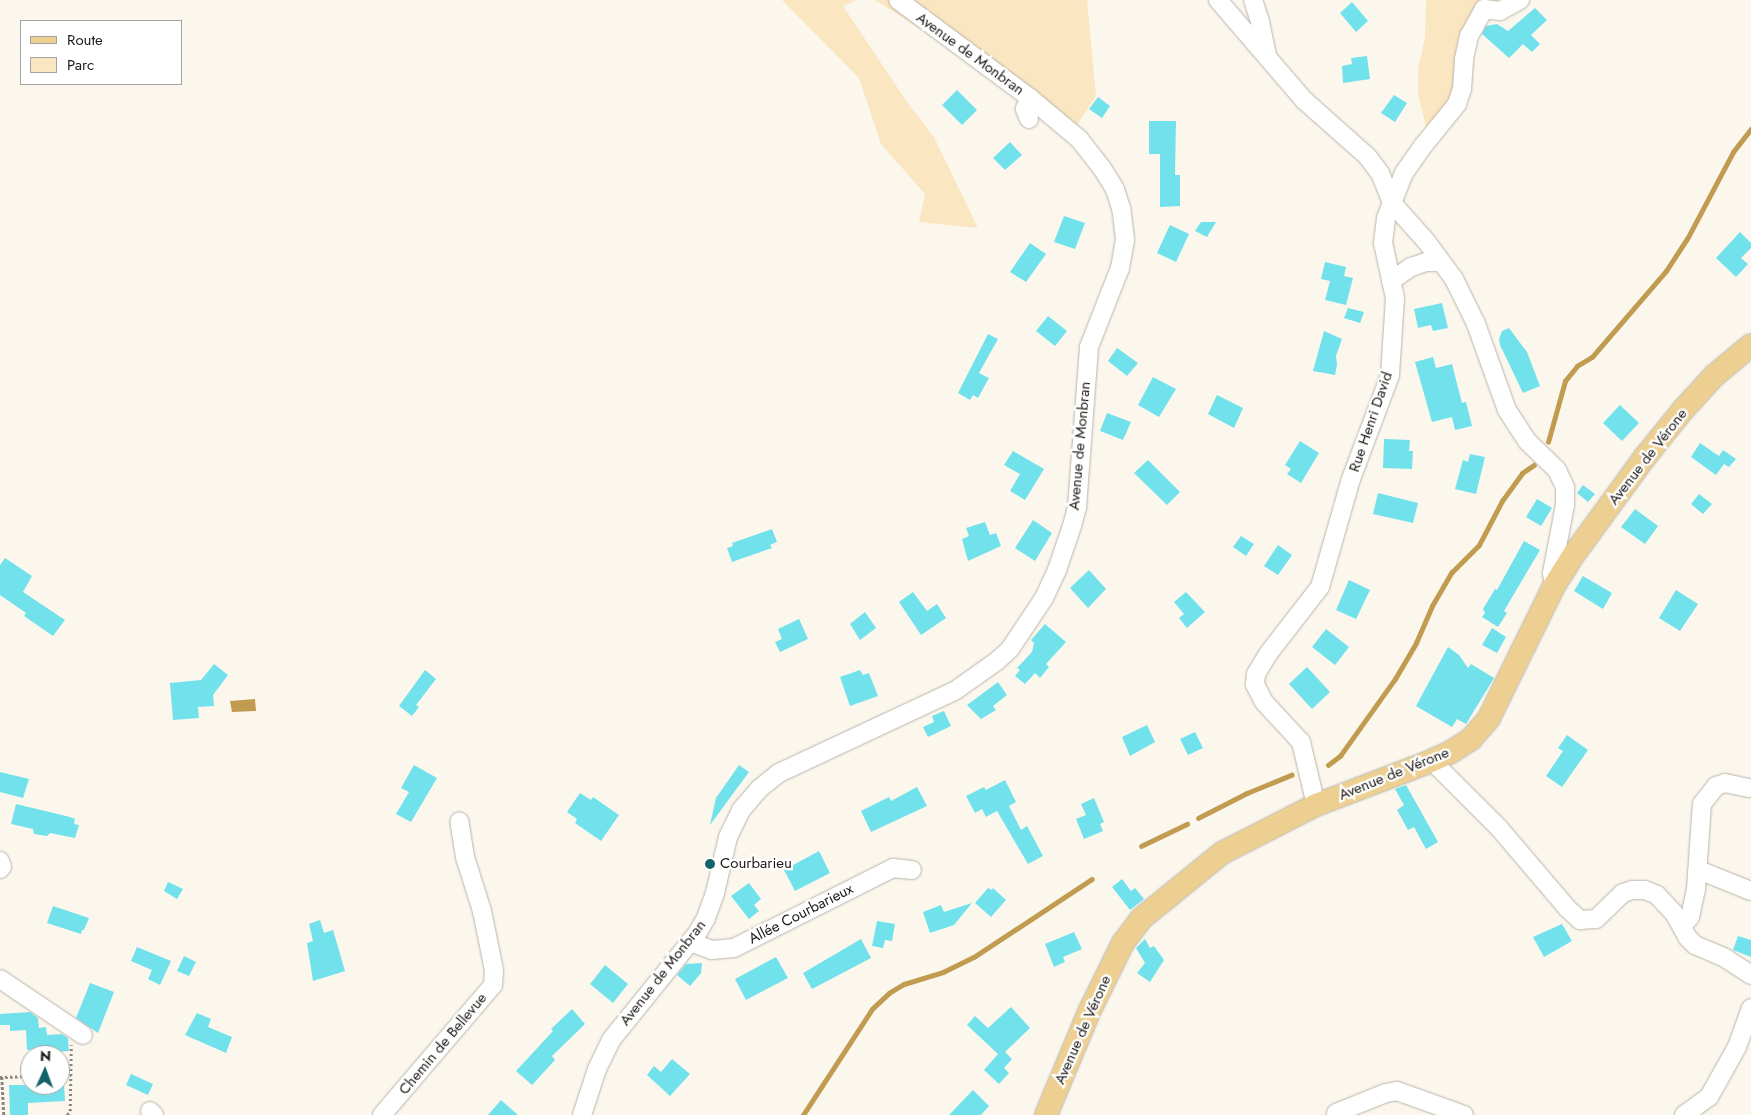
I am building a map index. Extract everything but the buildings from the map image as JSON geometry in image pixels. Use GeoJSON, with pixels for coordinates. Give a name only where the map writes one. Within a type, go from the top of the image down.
{"type":"FeatureCollection","features":[{"type":"Feature","properties":{"kind":"main road","name":"Avenue de Vérone"},"geometry":{"type":"LineString","coordinates":[[1046,1115],[1090,1010],[1122,943],[1142,918],[1212,860],[1316,805],[1432,761],[1471,739],[1489,718],[1554,586],[1575,553],[1645,457],[1714,376],[1751,345]]}},
{"type":"Feature","properties":{"kind":"street","name":"Avenue de Monbran"},"geometry":{"type":"LineString","coordinates":[[582,1115],[597,1069],[611,1040],[690,942],[709,910],[724,846],[732,825],[741,810],[759,789],[779,773],[956,690],[997,661],[1010,649],[1029,622],[1058,570],[1077,507],[1089,347],[1120,268],[1125,238],[1121,208],[1115,189],[1079,139],[1030,98],[898,0]]}},
{"type":"Feature","properties":{"kind":"street"},"geometry":{"type":"LineString","coordinates":[[1218,0],[1305,101],[1367,156],[1380,172],[1392,203],[1454,279],[1476,324],[1507,410],[1516,426],[1557,470],[1565,487],[1565,505],[1552,573],[1554,586]]}},
{"type":"Feature","properties":{"kind":"street"},"geometry":{"type":"LineString","coordinates":[[1252,0],[1260,22],[1268,58]]}},
{"type":"Feature","properties":{"kind":"street"},"geometry":{"type":"LineString","coordinates":[[1484,5],[1500,11],[1520,0]]}},
{"type":"Feature","properties":{"kind":"street","name":"Rue Henri David"},"geometry":{"type":"LineString","coordinates":[[1316,805],[1301,742],[1264,702],[1255,684],[1256,674],[1268,654],[1320,587],[1351,479],[1390,375],[1394,298],[1383,243],[1386,218],[1398,183],[1411,162],[1457,104],[1462,89],[1464,59],[1469,36],[1484,5]]}},
{"type":"Feature","properties":{"kind":"street"},"geometry":{"type":"LineString","coordinates":[[1029,119],[1025,110],[1030,98]]}},
{"type":"Feature","properties":{"kind":"street"},"geometry":{"type":"LineString","coordinates":[[1391,280],[1411,267],[1426,262],[1441,262]]}},
{"type":"Feature","properties":{"kind":"street"},"geometry":{"type":"LineString","coordinates":[[1432,761],[1499,828],[1567,908],[1580,920],[1596,919],[1623,894],[1632,890],[1645,890],[1657,895],[1674,913],[1688,938],[1695,945],[1725,958],[1751,974]]}},
{"type":"Feature","properties":{"kind":"street"},"geometry":{"type":"LineString","coordinates":[[1682,926],[1690,917],[1697,873],[1702,804],[1716,786],[1725,783],[1748,788]]}},
{"type":"Feature","properties":{"kind":"street","name":"Chemin de Bellevue"},"geometry":{"type":"LineString","coordinates":[[382,1115],[493,985],[494,970],[482,911],[465,858],[459,821]]}},
{"type":"Feature","properties":{"kind":"street"},"geometry":{"type":"LineString","coordinates":[[0,861],[2,867],[0,869]]}},
{"type":"Feature","properties":{"kind":"street","name":"Allée Courbarieux"},"geometry":{"type":"LineString","coordinates":[[690,942],[712,950],[734,948],[893,868],[912,870]]}},
{"type":"Feature","properties":{"kind":"street"},"geometry":{"type":"LineString","coordinates":[[1697,873],[1706,873],[1751,892]]}},
{"type":"Feature","properties":{"kind":"street"},"geometry":{"type":"LineString","coordinates":[[0,979],[79,1033]]}},
{"type":"Feature","properties":{"kind":"street"},"geometry":{"type":"LineString","coordinates":[[1684,1115],[1709,1097],[1737,1047],[1751,1008]]}},
{"type":"Feature","properties":{"kind":"street"},"geometry":{"type":"LineString","coordinates":[[1336,1113],[1386,1093],[1397,1091],[1464,1115]]}},
{"type":"Feature","properties":{"kind":"path"},"geometry":{"type":"LineString","coordinates":[[67,1115],[70,1110],[72,1036],[79,1033]]}},
{"type":"Feature","properties":{"kind":"path"},"geometry":{"type":"LineString","coordinates":[[4,1115],[1,1077],[20,1076]]}},
{"type":"Feature","properties":{"kind":"green space"},"geometry":{"type":"Polygon","coordinates":[[[782,0],[856,0],[843,6],[907,102],[934,137],[978,228],[919,222],[925,194],[881,144],[859,78],[782,0]]]}},
{"type":"Feature","properties":{"kind":"green space"},"geometry":{"type":"Polygon","coordinates":[[[875,0],[1087,0],[1096,96],[1076,126],[875,0]]]}},
{"type":"Feature","properties":{"kind":"green space"},"geometry":{"type":"Polygon","coordinates":[[[1426,0],[1499,0],[1468,18],[1455,98],[1433,126],[1426,127],[1418,94],[1418,69],[1425,38],[1426,0]]]}},
{"type":"Feature","properties":{"kind":"shaded area"},"geometry":{"type":"Polygon","coordinates":[[[255,699],[256,711],[232,712],[230,701],[255,699]]]}},
{"type":"Feature","properties":{"kind":"waterway"},"geometry":{"type":"LineString","coordinates":[[1548,442],[1565,381],[1577,366],[1592,357],[1666,271],[1687,239],[1733,152],[1751,129]]}},
{"type":"Feature","properties":{"kind":"waterway"},"geometry":{"type":"LineString","coordinates":[[1328,765],[1340,756],[1395,679],[1416,643],[1432,606],[1452,572],[1479,545],[1502,501],[1522,473],[1534,465]]}},
{"type":"Feature","properties":{"kind":"waterway"},"geometry":{"type":"LineString","coordinates":[[1198,818],[1247,793],[1291,775]]}},
{"type":"Feature","properties":{"kind":"waterway"},"geometry":{"type":"LineString","coordinates":[[1141,846],[1187,824]]}},
{"type":"Feature","properties":{"kind":"waterway"},"geometry":{"type":"LineString","coordinates":[[803,1115],[872,1009],[889,993],[904,984],[943,972],[974,957],[1092,879]]}},
{"type":"Feature","properties":{"kind":"place","name":"Courbarieu"},"geometry":{"type":"Point","coordinates":[710,864]}}]}
